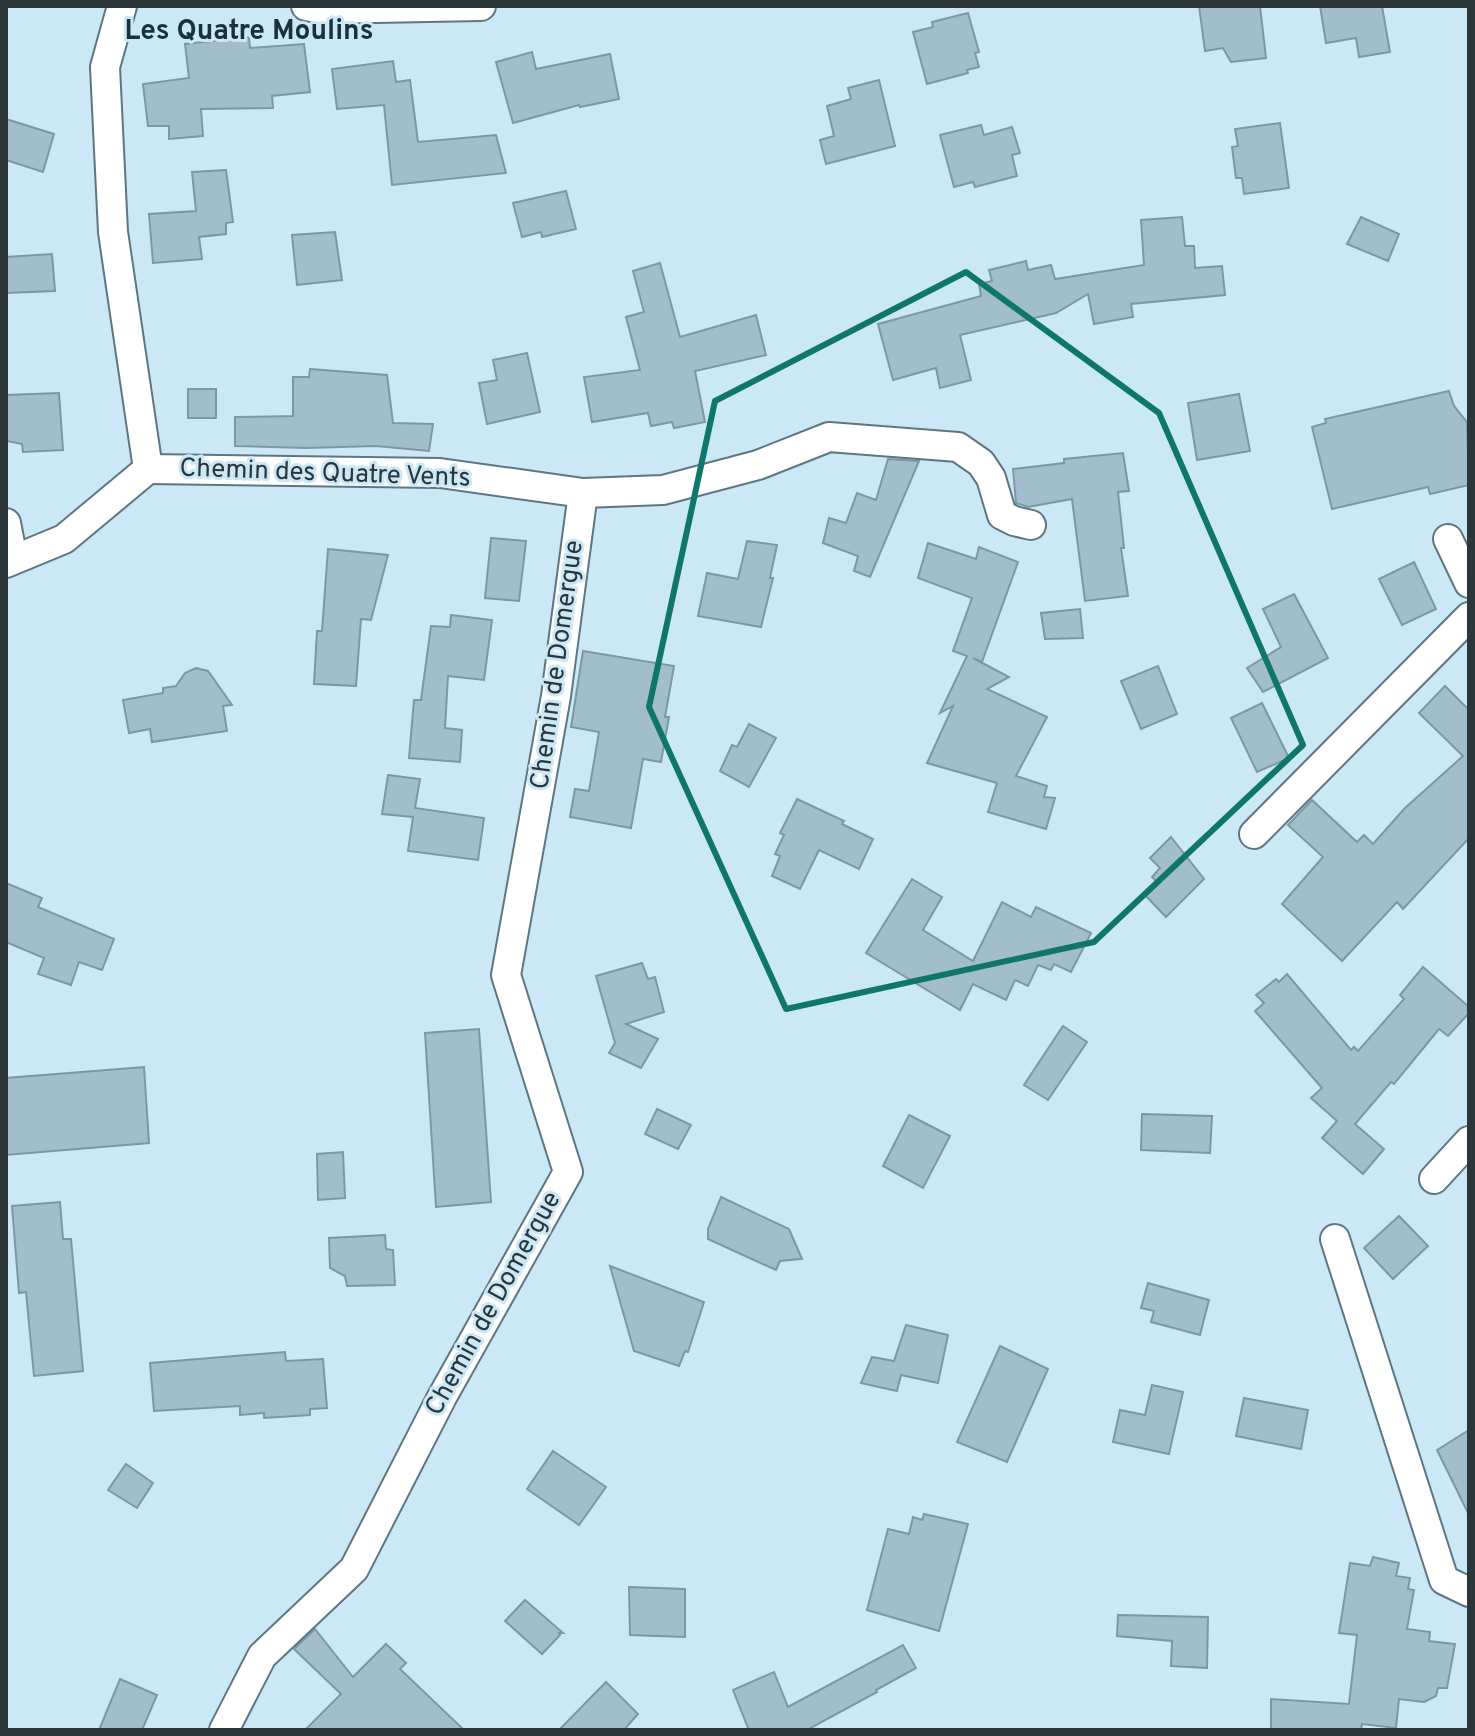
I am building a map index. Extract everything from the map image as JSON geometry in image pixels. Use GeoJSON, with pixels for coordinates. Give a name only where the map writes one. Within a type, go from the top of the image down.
{"type":"FeatureCollection","features":[{"type":"Feature","properties":{"kind":"street"},"geometry":{"type":"LineString","coordinates":[[6,523],[9,561],[64,539],[148,469],[113,232],[105,67],[122,6]]}},
{"type":"Feature","properties":{"kind":"street"},"geometry":{"type":"LineString","coordinates":[[306,6],[322,9],[481,6]]}},
{"type":"Feature","properties":{"kind":"street","name":"Chemin des Quatre Vents"},"geometry":{"type":"LineString","coordinates":[[148,469],[440,473],[583,493],[663,490],[758,465],[829,437],[958,447],[981,463],[991,478],[1002,515],[1031,525]]}},
{"type":"Feature","properties":{"kind":"street","name":"Chemin de Domergue"},"geometry":{"type":"LineString","coordinates":[[224,1730],[262,1656],[354,1569],[442,1397],[568,1172],[506,975],[556,696],[583,493]]}},
{"type":"Feature","properties":{"kind":"street"},"geometry":{"type":"LineString","coordinates":[[1448,539],[1469,583]]}},
{"type":"Feature","properties":{"kind":"street"},"geometry":{"type":"LineString","coordinates":[[1254,834],[1469,617]]}},
{"type":"Feature","properties":{"kind":"street"},"geometry":{"type":"LineString","coordinates":[[1434,1179],[1469,1141]]}},
{"type":"Feature","properties":{"kind":"street"},"geometry":{"type":"LineString","coordinates":[[1335,1239],[1444,1580],[1469,1592]]}},
{"type":"Feature","properties":{"kind":"highlighted area"},"geometry":{"type":"Polygon","coordinates":[[[966,272],[1159,413],[1303,745],[1094,942],[786,1009],[649,707],[715,401],[966,272]]]}},
{"type":"Feature","properties":{"kind":"building"},"geometry":{"type":"Polygon","coordinates":[[[1199,6],[1260,6],[1266,58],[1231,62],[1223,48],[1205,51],[1199,6]]]}},
{"type":"Feature","properties":{"kind":"building"},"geometry":{"type":"Polygon","coordinates":[[[1320,6],[1382,6],[1390,52],[1359,57],[1356,38],[1326,43],[1320,6]]]}},
{"type":"Feature","properties":{"kind":"building"},"geometry":{"type":"Polygon","coordinates":[[[968,13],[979,52],[975,53],[979,67],[927,84],[913,32],[933,27],[932,22],[968,13]]]}},
{"type":"Feature","properties":{"kind":"building"},"geometry":{"type":"Polygon","coordinates":[[[249,37],[250,48],[304,44],[310,92],[272,96],[273,108],[201,109],[203,136],[169,139],[169,126],[148,126],[143,84],[189,78],[185,44],[249,37]]]}},
{"type":"Feature","properties":{"kind":"building"},"geometry":{"type":"Polygon","coordinates":[[[532,52],[536,69],[610,54],[619,99],[579,105],[513,123],[496,62],[532,52]]]}},
{"type":"Feature","properties":{"kind":"building"},"geometry":{"type":"Polygon","coordinates":[[[393,61],[396,82],[410,80],[418,142],[496,135],[506,173],[392,185],[384,105],[337,109],[332,69],[393,61]]]}},
{"type":"Feature","properties":{"kind":"building"},"geometry":{"type":"Polygon","coordinates":[[[879,80],[895,146],[826,164],[820,140],[834,136],[827,106],[851,99],[848,88],[879,80]]]}},
{"type":"Feature","properties":{"kind":"building"},"geometry":{"type":"Polygon","coordinates":[[[6,119],[54,134],[43,172],[6,160],[6,119]]]}},
{"type":"Feature","properties":{"kind":"building"},"geometry":{"type":"Polygon","coordinates":[[[1280,123],[1289,188],[1244,194],[1242,178],[1236,178],[1232,147],[1238,146],[1235,129],[1280,123]]]}},
{"type":"Feature","properties":{"kind":"building"},"geometry":{"type":"Polygon","coordinates":[[[981,125],[984,135],[1012,127],[1020,153],[1012,155],[1017,176],[975,187],[973,182],[954,187],[940,135],[981,125]]]}},
{"type":"Feature","properties":{"kind":"building"},"geometry":{"type":"Polygon","coordinates":[[[226,170],[233,222],[226,223],[226,234],[199,237],[202,259],[153,263],[149,214],[196,211],[192,172],[226,170]]]}},
{"type":"Feature","properties":{"kind":"building"},"geometry":{"type":"Polygon","coordinates":[[[566,191],[576,229],[542,237],[541,232],[522,237],[513,203],[566,191]]]}},
{"type":"Feature","properties":{"kind":"building"},"geometry":{"type":"Polygon","coordinates":[[[1182,217],[1185,246],[1194,246],[1195,268],[1222,266],[1225,295],[1131,304],[1133,317],[1094,324],[1088,294],[1056,313],[960,335],[971,380],[940,388],[936,368],[893,380],[878,324],[981,296],[979,284],[992,281],[989,270],[1026,261],[1028,270],[1051,265],[1055,279],[1144,265],[1141,220],[1182,217]]]}},
{"type":"Feature","properties":{"kind":"building"},"geometry":{"type":"Polygon","coordinates":[[[1361,217],[1399,234],[1388,261],[1347,244],[1361,217]]]}},
{"type":"Feature","properties":{"kind":"building"},"geometry":{"type":"Polygon","coordinates":[[[335,232],[342,280],[297,285],[292,235],[335,232]]]}},
{"type":"Feature","properties":{"kind":"building"},"geometry":{"type":"Polygon","coordinates":[[[52,254],[55,291],[6,293],[6,257],[52,254]]]}},
{"type":"Feature","properties":{"kind":"building"},"geometry":{"type":"Polygon","coordinates":[[[660,263],[680,337],[756,315],[766,355],[695,371],[705,422],[674,428],[672,422],[651,426],[648,413],[592,422],[584,377],[640,370],[626,317],[644,312],[633,271],[660,263]]]}},
{"type":"Feature","properties":{"kind":"building"},"geometry":{"type":"Polygon","coordinates":[[[527,353],[540,412],[487,424],[479,383],[497,380],[493,360],[527,353]]]}},
{"type":"Feature","properties":{"kind":"building"},"geometry":{"type":"Polygon","coordinates":[[[310,369],[387,375],[393,423],[433,424],[429,451],[376,446],[235,446],[235,417],[293,416],[293,377],[309,377],[310,369]]]}},
{"type":"Feature","properties":{"kind":"building"},"geometry":{"type":"Polygon","coordinates":[[[188,389],[216,389],[216,418],[188,418],[188,389]]]}},
{"type":"Feature","properties":{"kind":"building"},"geometry":{"type":"Polygon","coordinates":[[[1449,391],[1454,406],[1467,422],[1469,485],[1430,494],[1428,487],[1332,509],[1312,427],[1326,423],[1325,419],[1449,391]]]}},
{"type":"Feature","properties":{"kind":"building"},"geometry":{"type":"Polygon","coordinates":[[[59,393],[63,450],[23,452],[22,444],[7,441],[6,395],[59,393]]]}},
{"type":"Feature","properties":{"kind":"building"},"geometry":{"type":"Polygon","coordinates":[[[1239,394],[1250,451],[1197,460],[1188,403],[1239,394]]]}},
{"type":"Feature","properties":{"kind":"building"},"geometry":{"type":"Polygon","coordinates":[[[1123,453],[1129,491],[1118,492],[1128,596],[1085,601],[1072,499],[1028,507],[1016,503],[1013,469],[1064,463],[1064,459],[1123,453]]]}},
{"type":"Feature","properties":{"kind":"building"},"geometry":{"type":"Polygon","coordinates":[[[888,459],[919,461],[870,577],[854,571],[858,556],[823,543],[829,518],[846,523],[857,493],[876,500],[888,459]]]}},
{"type":"Feature","properties":{"kind":"building"},"geometry":{"type":"Polygon","coordinates":[[[491,538],[526,541],[519,601],[485,598],[491,538]]]}},
{"type":"Feature","properties":{"kind":"building"},"geometry":{"type":"Polygon","coordinates":[[[747,541],[777,545],[761,627],[698,616],[707,573],[738,579],[747,541]]]}},
{"type":"Feature","properties":{"kind":"building"},"geometry":{"type":"Polygon","coordinates":[[[928,543],[976,559],[979,547],[1018,562],[982,662],[973,658],[1009,677],[987,689],[1047,717],[1016,776],[1047,786],[1044,797],[1055,798],[1046,829],[988,812],[997,783],[927,763],[953,706],[940,713],[967,656],[953,651],[972,598],[918,578],[928,543]]]}},
{"type":"Feature","properties":{"kind":"building"},"geometry":{"type":"Polygon","coordinates":[[[328,549],[388,555],[371,620],[361,619],[356,686],[314,684],[317,631],[322,631],[328,549]]]}},
{"type":"Feature","properties":{"kind":"building"},"geometry":{"type":"Polygon","coordinates":[[[1414,562],[1436,609],[1402,625],[1379,579],[1414,562]]]}},
{"type":"Feature","properties":{"kind":"building"},"geometry":{"type":"Polygon","coordinates":[[[1294,594],[1328,658],[1263,692],[1247,668],[1281,647],[1263,609],[1294,594]]]}},
{"type":"Feature","properties":{"kind":"building"},"geometry":{"type":"Polygon","coordinates":[[[1080,609],[1083,638],[1045,639],[1041,613],[1080,609]]]}},
{"type":"Feature","properties":{"kind":"building"},"geometry":{"type":"Polygon","coordinates":[[[451,615],[492,620],[484,680],[448,676],[445,728],[462,730],[460,762],[409,758],[414,700],[421,700],[431,626],[450,627],[451,615]]]}},
{"type":"Feature","properties":{"kind":"building"},"geometry":{"type":"Polygon","coordinates":[[[583,651],[674,666],[661,762],[643,759],[631,828],[570,817],[575,789],[589,791],[599,732],[571,727],[583,651]]]}},
{"type":"Feature","properties":{"kind":"building"},"geometry":{"type":"Polygon","coordinates":[[[1158,666],[1177,714],[1141,729],[1121,681],[1158,666]]]}},
{"type":"Feature","properties":{"kind":"building"},"geometry":{"type":"Polygon","coordinates":[[[196,668],[208,671],[232,705],[223,706],[227,731],[152,742],[150,729],[129,733],[123,700],[163,693],[163,688],[176,686],[185,673],[196,668]]]}},
{"type":"Feature","properties":{"kind":"building"},"geometry":{"type":"Polygon","coordinates":[[[1445,686],[1469,710],[1469,838],[1403,909],[1397,902],[1342,961],[1282,904],[1323,857],[1288,825],[1312,800],[1357,842],[1364,835],[1373,844],[1405,808],[1463,756],[1419,713],[1445,686]]]}},
{"type":"Feature","properties":{"kind":"building"},"geometry":{"type":"Polygon","coordinates":[[[1262,703],[1289,758],[1257,772],[1231,718],[1262,703]]]}},
{"type":"Feature","properties":{"kind":"building"},"geometry":{"type":"Polygon","coordinates":[[[749,724],[776,738],[749,787],[720,771],[732,745],[737,747],[749,724]]]}},
{"type":"Feature","properties":{"kind":"building"},"geometry":{"type":"Polygon","coordinates":[[[388,775],[420,779],[415,808],[484,818],[478,860],[408,851],[413,817],[382,814],[388,775]]]}},
{"type":"Feature","properties":{"kind":"building"},"geometry":{"type":"Polygon","coordinates":[[[797,799],[844,821],[842,824],[873,839],[859,869],[819,850],[800,889],[772,876],[780,856],[775,854],[784,835],[780,833],[797,799]]]}},
{"type":"Feature","properties":{"kind":"building"},"geometry":{"type":"Polygon","coordinates":[[[1171,837],[1204,879],[1166,917],[1145,895],[1158,883],[1152,877],[1160,868],[1150,858],[1171,837]]]}},
{"type":"Feature","properties":{"kind":"building"},"geometry":{"type":"Polygon","coordinates":[[[912,879],[942,897],[923,930],[973,961],[1002,902],[1031,917],[1036,907],[1091,933],[1071,972],[1054,964],[1051,970],[1038,965],[1028,986],[1015,980],[1006,1000],[973,984],[960,1010],[866,953],[912,879]]]}},
{"type":"Feature","properties":{"kind":"building"},"geometry":{"type":"Polygon","coordinates":[[[6,883],[42,898],[38,907],[114,939],[102,970],[79,962],[71,985],[38,974],[44,958],[6,942],[6,883]]]}},
{"type":"Feature","properties":{"kind":"building"},"geometry":{"type":"Polygon","coordinates":[[[642,963],[648,979],[655,977],[664,1012],[626,1024],[658,1039],[641,1068],[609,1053],[615,1043],[596,976],[642,963]]]}},
{"type":"Feature","properties":{"kind":"building"},"geometry":{"type":"Polygon","coordinates":[[[1423,967],[1469,1007],[1469,1013],[1448,1036],[1439,1029],[1394,1084],[1391,1082],[1355,1124],[1384,1149],[1363,1174],[1322,1138],[1337,1121],[1311,1098],[1322,1088],[1255,1011],[1264,1003],[1256,995],[1287,974],[1351,1050],[1354,1047],[1358,1051],[1404,999],[1400,995],[1423,967]]]}},
{"type":"Feature","properties":{"kind":"building"},"geometry":{"type":"Polygon","coordinates":[[[1063,1026],[1087,1042],[1048,1100],[1024,1085],[1063,1026]]]}},
{"type":"Feature","properties":{"kind":"building"},"geometry":{"type":"Polygon","coordinates":[[[479,1029],[491,1202],[436,1207],[425,1033],[479,1029]]]}},
{"type":"Feature","properties":{"kind":"building"},"geometry":{"type":"Polygon","coordinates":[[[144,1067],[149,1143],[6,1155],[6,1078],[144,1067]]]}},
{"type":"Feature","properties":{"kind":"building"},"geometry":{"type":"Polygon","coordinates":[[[657,1109],[691,1125],[678,1149],[645,1134],[657,1109]]]}},
{"type":"Feature","properties":{"kind":"building"},"geometry":{"type":"Polygon","coordinates":[[[1142,1114],[1212,1116],[1210,1153],[1141,1150],[1142,1114]]]}},
{"type":"Feature","properties":{"kind":"building"},"geometry":{"type":"Polygon","coordinates":[[[909,1115],[950,1136],[923,1188],[883,1166],[909,1115]]]}},
{"type":"Feature","properties":{"kind":"building"},"geometry":{"type":"Polygon","coordinates":[[[343,1152],[345,1198],[318,1200],[317,1154],[343,1152]]]}},
{"type":"Feature","properties":{"kind":"building"},"geometry":{"type":"Polygon","coordinates":[[[721,1197],[789,1229],[802,1259],[780,1261],[776,1270],[708,1239],[708,1229],[721,1197]]]}},
{"type":"Feature","properties":{"kind":"building"},"geometry":{"type":"Polygon","coordinates":[[[60,1202],[63,1239],[71,1239],[83,1371],[34,1376],[26,1292],[19,1293],[12,1206],[60,1202]]]}},
{"type":"Feature","properties":{"kind":"building"},"geometry":{"type":"Polygon","coordinates":[[[1399,1216],[1428,1246],[1393,1279],[1364,1248],[1399,1216]]]}},
{"type":"Feature","properties":{"kind":"building"},"geometry":{"type":"Polygon","coordinates":[[[385,1235],[386,1249],[393,1250],[395,1285],[347,1286],[345,1276],[330,1268],[329,1238],[385,1235]]]}},
{"type":"Feature","properties":{"kind":"building"},"geometry":{"type":"Polygon","coordinates":[[[610,1266],[704,1302],[688,1352],[685,1351],[679,1366],[634,1351],[610,1266]]]}},
{"type":"Feature","properties":{"kind":"building"},"geometry":{"type":"Polygon","coordinates":[[[1148,1283],[1209,1300],[1200,1335],[1151,1322],[1154,1311],[1141,1308],[1148,1283]]]}},
{"type":"Feature","properties":{"kind":"building"},"geometry":{"type":"Polygon","coordinates":[[[906,1325],[948,1335],[938,1383],[901,1375],[897,1391],[861,1383],[872,1357],[894,1361],[906,1325]]]}},
{"type":"Feature","properties":{"kind":"building"},"geometry":{"type":"Polygon","coordinates":[[[1000,1346],[1048,1369],[1007,1462],[957,1442],[1000,1346]]]}},
{"type":"Feature","properties":{"kind":"building"},"geometry":{"type":"Polygon","coordinates":[[[285,1352],[286,1361],[323,1359],[327,1408],[310,1409],[310,1415],[264,1418],[264,1413],[240,1415],[240,1406],[154,1411],[150,1363],[285,1352]]]}},
{"type":"Feature","properties":{"kind":"building"},"geometry":{"type":"Polygon","coordinates":[[[1152,1385],[1183,1392],[1169,1454],[1113,1442],[1120,1410],[1145,1415],[1152,1385]]]}},
{"type":"Feature","properties":{"kind":"building"},"geometry":{"type":"Polygon","coordinates":[[[1244,1398],[1308,1410],[1301,1449],[1236,1436],[1244,1398]]]}},
{"type":"Feature","properties":{"kind":"building"},"geometry":{"type":"Polygon","coordinates":[[[1469,1430],[1469,1515],[1437,1450],[1469,1430]]]}},
{"type":"Feature","properties":{"kind":"building"},"geometry":{"type":"Polygon","coordinates":[[[553,1451],[606,1487],[579,1525],[527,1489],[553,1451]]]}},
{"type":"Feature","properties":{"kind":"building"},"geometry":{"type":"Polygon","coordinates":[[[126,1464],[153,1483],[137,1508],[108,1490],[126,1464]]]}},
{"type":"Feature","properties":{"kind":"building"},"geometry":{"type":"Polygon","coordinates":[[[924,1514],[968,1524],[939,1631],[867,1610],[888,1529],[909,1534],[913,1517],[922,1520],[924,1514]]]}},
{"type":"Feature","properties":{"kind":"building"},"geometry":{"type":"Polygon","coordinates":[[[1373,1557],[1399,1563],[1396,1576],[1410,1578],[1408,1589],[1414,1590],[1407,1629],[1430,1632],[1429,1641],[1455,1644],[1447,1688],[1438,1688],[1436,1696],[1424,1702],[1399,1699],[1396,1728],[1362,1724],[1361,1730],[1271,1730],[1271,1699],[1349,1704],[1357,1635],[1339,1633],[1350,1563],[1370,1566],[1373,1557]]]}},
{"type":"Feature","properties":{"kind":"building"},"geometry":{"type":"Polygon","coordinates":[[[629,1587],[685,1589],[685,1637],[630,1635],[629,1587]]]}},
{"type":"Feature","properties":{"kind":"building"},"geometry":{"type":"Polygon","coordinates":[[[525,1600],[563,1633],[559,1633],[542,1654],[505,1621],[525,1600]]]}},
{"type":"Feature","properties":{"kind":"building"},"geometry":{"type":"Polygon","coordinates":[[[1118,1615],[1208,1617],[1207,1668],[1171,1666],[1172,1641],[1117,1636],[1118,1615]]]}},
{"type":"Feature","properties":{"kind":"building"},"geometry":{"type":"Polygon","coordinates":[[[315,1629],[353,1677],[386,1644],[406,1663],[400,1669],[464,1730],[305,1730],[341,1694],[294,1649],[315,1629]]]}},
{"type":"Feature","properties":{"kind":"building"},"geometry":{"type":"Polygon","coordinates":[[[903,1645],[916,1668],[807,1730],[745,1730],[748,1728],[733,1690],[774,1672],[788,1707],[903,1645]]]}},
{"type":"Feature","properties":{"kind":"building"},"geometry":{"type":"Polygon","coordinates":[[[120,1679],[157,1695],[142,1730],[99,1730],[120,1679]]]}},
{"type":"Feature","properties":{"kind":"building"},"geometry":{"type":"Polygon","coordinates":[[[606,1682],[638,1714],[624,1730],[559,1730],[606,1682]]]}},
{"type":"Feature","properties":{"kind":"district","name":"Les Quatre Moulins"},"geometry":{"type":"Point","coordinates":[249,32]}}]}
